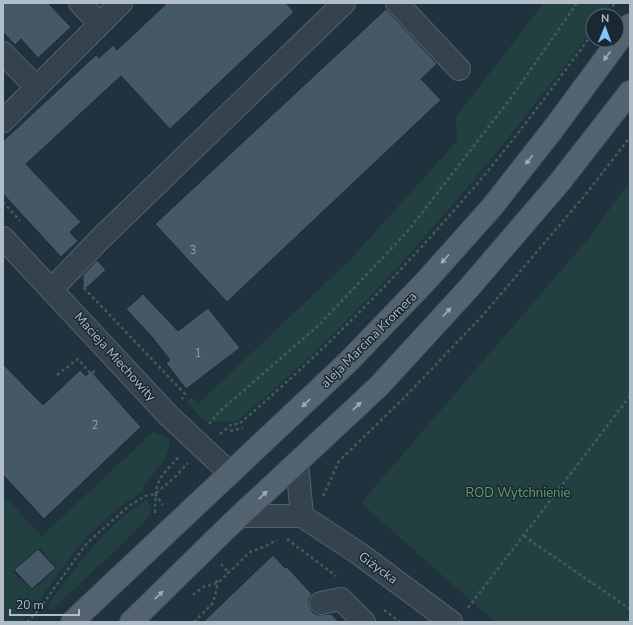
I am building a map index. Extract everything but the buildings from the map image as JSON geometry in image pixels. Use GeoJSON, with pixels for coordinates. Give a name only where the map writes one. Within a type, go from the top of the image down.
{"type":"FeatureCollection","features":[{"type":"Feature","properties":{"kind":"main road","name":"aleja Marcina Kromera"},"geometry":{"type":"LineString","coordinates":[[72,622],[348,362],[425,282],[492,207],[554,128],[630,25]]}},
{"type":"Feature","properties":{"kind":"main road"},"geometry":{"type":"LineString","coordinates":[[131,622],[240,516],[379,386],[468,289],[559,184],[630,92]]}},
{"type":"Feature","properties":{"kind":"street"},"geometry":{"type":"LineString","coordinates":[[80,3],[100,24]]}},
{"type":"Feature","properties":{"kind":"street"},"geometry":{"type":"LineString","coordinates":[[3,121],[121,3]]}},
{"type":"Feature","properties":{"kind":"street"},"geometry":{"type":"LineString","coordinates":[[52,289],[344,3]]}},
{"type":"Feature","properties":{"kind":"street"},"geometry":{"type":"LineString","coordinates":[[397,3],[459,69]]}},
{"type":"Feature","properties":{"kind":"street"},"geometry":{"type":"LineString","coordinates":[[3,53],[36,87]]}},
{"type":"Feature","properties":{"kind":"street","name":"Macieja Miechowity"},"geometry":{"type":"LineString","coordinates":[[3,238],[169,416],[230,473]]}},
{"type":"Feature","properties":{"kind":"street"},"geometry":{"type":"LineString","coordinates":[[240,516],[302,516],[297,463]]}},
{"type":"Feature","properties":{"kind":"street","name":"Giżycka"},"geometry":{"type":"LineString","coordinates":[[302,516],[361,555],[445,620]]}},
{"type":"Feature","properties":{"kind":"street"},"geometry":{"type":"LineString","coordinates":[[321,602],[341,599],[364,622]]}},
{"type":"Feature","properties":{"kind":"path"},"geometry":{"type":"LineString","coordinates":[[207,427],[219,412],[280,361],[319,325],[406,232],[511,98],[577,3]]}},
{"type":"Feature","properties":{"kind":"path"},"geometry":{"type":"LineString","coordinates":[[218,436],[232,424],[239,424],[280,390],[380,292],[465,199],[547,95],[585,44]]}},
{"type":"Feature","properties":{"kind":"path"},"geometry":{"type":"LineString","coordinates":[[465,205],[522,134]]}},
{"type":"Feature","properties":{"kind":"path"},"geometry":{"type":"LineString","coordinates":[[321,498],[325,494],[339,461],[405,397],[483,315],[586,194],[630,137]]}},
{"type":"Feature","properties":{"kind":"path"},"geometry":{"type":"LineString","coordinates":[[3,202],[23,224]]}},
{"type":"Feature","properties":{"kind":"path"},"geometry":{"type":"LineString","coordinates":[[69,272],[185,394],[183,398]]}},
{"type":"Feature","properties":{"kind":"path"},"geometry":{"type":"LineString","coordinates":[[57,375],[78,359],[91,374],[95,371]]}},
{"type":"Feature","properties":{"kind":"path"},"geometry":{"type":"LineString","coordinates":[[473,603],[630,396]]}},
{"type":"Feature","properties":{"kind":"path"},"geometry":{"type":"LineString","coordinates":[[230,431],[247,426]]}},
{"type":"Feature","properties":{"kind":"path"},"geometry":{"type":"LineString","coordinates":[[155,520],[155,494],[159,477],[183,453]]}},
{"type":"Feature","properties":{"kind":"path"},"geometry":{"type":"LineString","coordinates":[[27,622],[37,612],[87,543],[128,506],[145,496],[155,494],[174,478],[188,462]]}},
{"type":"Feature","properties":{"kind":"path"},"geometry":{"type":"LineString","coordinates":[[192,596],[203,587],[218,583],[250,552],[264,547],[282,535]]}},
{"type":"Feature","properties":{"kind":"path"},"geometry":{"type":"LineString","coordinates":[[524,536],[630,609]]}},
{"type":"Feature","properties":{"kind":"path"},"geometry":{"type":"LineString","coordinates":[[215,580],[218,583]]}},
{"type":"Feature","properties":{"kind":"path"},"geometry":{"type":"LineString","coordinates":[[194,622],[213,603],[218,583]]}},
{"type":"Feature","properties":{"kind":"green space"},"geometry":{"type":"Polygon","coordinates":[[[544,3],[611,3],[608,8],[585,8],[585,39],[470,184],[427,235],[382,284],[336,331],[238,420],[231,422],[206,422],[187,402],[192,397],[198,404],[352,258],[457,141],[456,117],[544,3]]]}},
{"type":"Feature","properties":{"kind":"green space","name":"ROD Wytchnienie"},"geometry":{"type":"Polygon","coordinates":[[[630,181],[630,622],[495,622],[361,503],[589,238],[630,181]]]}},
{"type":"Feature","properties":{"kind":"green space"},"geometry":{"type":"Polygon","coordinates":[[[153,432],[169,439],[168,451],[165,458],[143,486],[143,491],[117,509],[86,538],[21,622],[3,622],[3,495],[42,536],[153,432]],[[40,548],[12,572],[33,590],[57,568],[40,548]]]}},
{"type":"Feature","properties":{"kind":"green space"},"geometry":{"type":"Polygon","coordinates":[[[146,500],[151,508],[151,514],[126,540],[52,610],[48,606],[80,562],[117,522],[146,500]]]}}]}
